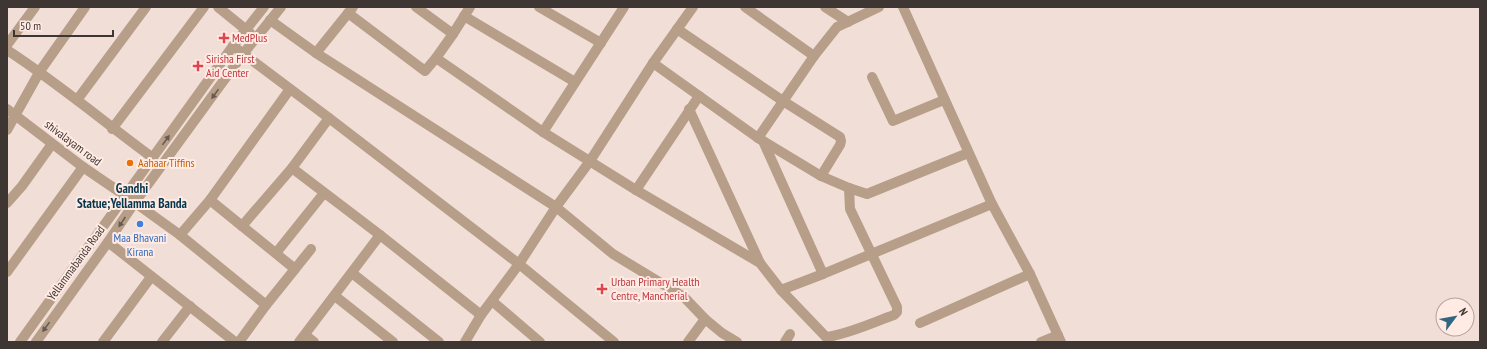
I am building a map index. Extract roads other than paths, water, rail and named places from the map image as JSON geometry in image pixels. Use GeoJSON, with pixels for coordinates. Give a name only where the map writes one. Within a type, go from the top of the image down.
{"type":"FeatureCollection","features":[{"type":"Feature","properties":{"kind":"street"},"geometry":{"type":"LineString","coordinates":[[7,45],[35,7]]}},
{"type":"Feature","properties":{"kind":"street"},"geometry":{"type":"LineString","coordinates":[[7,130],[40,71],[85,7]]}},
{"type":"Feature","properties":{"kind":"street"},"geometry":{"type":"LineString","coordinates":[[76,100],[146,7]]}},
{"type":"Feature","properties":{"kind":"street"},"geometry":{"type":"LineString","coordinates":[[112,129],[204,7]]}},
{"type":"Feature","properties":{"kind":"street"},"geometry":{"type":"LineString","coordinates":[[218,7],[256,38]]}},
{"type":"Feature","properties":{"kind":"street","name":"Yellammabanda Road"},"geometry":{"type":"LineString","coordinates":[[20,342],[233,46],[264,7]]}},
{"type":"Feature","properties":{"kind":"street","name":"Yellammabanda Road"},"geometry":{"type":"LineString","coordinates":[[36,342],[135,202],[243,54],[281,7]]}},
{"type":"Feature","properties":{"kind":"street"},"geometry":{"type":"LineString","coordinates":[[416,7],[453,34]]}},
{"type":"Feature","properties":{"kind":"street"},"geometry":{"type":"LineString","coordinates":[[316,54],[350,10],[425,71],[453,34],[470,7]]}},
{"type":"Feature","properties":{"kind":"street"},"geometry":{"type":"LineString","coordinates":[[539,7],[601,43]]}},
{"type":"Feature","properties":{"kind":"street"},"geometry":{"type":"LineString","coordinates":[[543,132],[624,7]]}},
{"type":"Feature","properties":{"kind":"street"},"geometry":{"type":"LineString","coordinates":[[465,342],[481,315],[519,264],[556,207],[590,161],[653,63],[693,7]]}},
{"type":"Feature","properties":{"kind":"street"},"geometry":{"type":"LineString","coordinates":[[745,7],[814,56]]}},
{"type":"Feature","properties":{"kind":"street"},"geometry":{"type":"LineString","coordinates":[[825,7],[848,22]]}},
{"type":"Feature","properties":{"kind":"street"},"geometry":{"type":"LineString","coordinates":[[761,139],[783,101],[814,56],[837,27],[879,7]]}},
{"type":"Feature","properties":{"kind":"street"},"geometry":{"type":"LineString","coordinates":[[903,7],[992,204],[1030,274],[1060,339],[1041,342]]}},
{"type":"Feature","properties":{"kind":"street"},"geometry":{"type":"LineString","coordinates":[[464,16],[575,82]]}},
{"type":"Feature","properties":{"kind":"street"},"geometry":{"type":"LineString","coordinates":[[270,20],[316,54],[556,207],[613,254],[684,296],[705,319],[722,333],[737,342]]}},
{"type":"Feature","properties":{"kind":"street"},"geometry":{"type":"LineString","coordinates":[[677,29],[783,101],[840,137],[840,145],[821,176]]}},
{"type":"Feature","properties":{"kind":"street"},"geometry":{"type":"LineString","coordinates":[[233,46],[519,264],[614,342]]}},
{"type":"Feature","properties":{"kind":"street"},"geometry":{"type":"LineString","coordinates":[[7,50],[40,71],[112,129],[153,158]]}},
{"type":"Feature","properties":{"kind":"street"},"geometry":{"type":"LineString","coordinates":[[436,58],[543,132],[636,190],[760,263]]}},
{"type":"Feature","properties":{"kind":"street"},"geometry":{"type":"LineString","coordinates":[[653,63],[761,139],[821,176],[867,194],[968,153]]}},
{"type":"Feature","properties":{"kind":"street"},"geometry":{"type":"LineString","coordinates":[[872,77],[893,121],[944,100]]}},
{"type":"Feature","properties":{"kind":"street"},"geometry":{"type":"LineString","coordinates":[[180,235],[210,200],[290,89]]}},
{"type":"Feature","properties":{"kind":"street"},"geometry":{"type":"LineString","coordinates":[[636,190],[699,96]]}},
{"type":"Feature","properties":{"kind":"street","name":"shivalayam road"},"geometry":{"type":"LineString","coordinates":[[7,108],[83,168],[135,202],[180,235],[266,305]]}},
{"type":"Feature","properties":{"kind":"street"},"geometry":{"type":"LineString","coordinates":[[689,109],[760,263],[781,290],[826,337],[834,336],[894,315],[897,312],[897,307],[850,209],[849,188]]}},
{"type":"Feature","properties":{"kind":"street"},"geometry":{"type":"LineString","coordinates":[[242,226],[292,168],[329,118]]}},
{"type":"Feature","properties":{"kind":"street"},"geometry":{"type":"LineString","coordinates":[[761,139],[823,274]]}},
{"type":"Feature","properties":{"kind":"street"},"geometry":{"type":"LineString","coordinates":[[7,203],[22,186],[52,144]]}},
{"type":"Feature","properties":{"kind":"street"},"geometry":{"type":"LineString","coordinates":[[7,272],[83,168]]}},
{"type":"Feature","properties":{"kind":"street"},"geometry":{"type":"LineString","coordinates":[[292,168],[481,315]]}},
{"type":"Feature","properties":{"kind":"street"},"geometry":{"type":"LineString","coordinates":[[276,253],[324,193]]}},
{"type":"Feature","properties":{"kind":"street"},"geometry":{"type":"LineString","coordinates":[[210,200],[295,269]]}},
{"type":"Feature","properties":{"kind":"street"},"geometry":{"type":"LineString","coordinates":[[781,290],[992,204]]}},
{"type":"Feature","properties":{"kind":"street"},"geometry":{"type":"LineString","coordinates":[[314,342],[302,338],[380,235]]}},
{"type":"Feature","properties":{"kind":"street"},"geometry":{"type":"LineString","coordinates":[[108,242],[235,342]]}},
{"type":"Feature","properties":{"kind":"street"},"geometry":{"type":"LineString","coordinates":[[239,342],[266,305],[311,249]]}},
{"type":"Feature","properties":{"kind":"street"},"geometry":{"type":"LineString","coordinates":[[352,273],[439,342]]}},
{"type":"Feature","properties":{"kind":"street"},"geometry":{"type":"LineString","coordinates":[[920,323],[1030,274]]}},
{"type":"Feature","properties":{"kind":"street"},"geometry":{"type":"LineString","coordinates":[[103,342],[151,277]]}},
{"type":"Feature","properties":{"kind":"street"},"geometry":{"type":"LineString","coordinates":[[335,296],[393,342]]}},
{"type":"Feature","properties":{"kind":"street"},"geometry":{"type":"LineString","coordinates":[[492,301],[540,342]]}},
{"type":"Feature","properties":{"kind":"street"},"geometry":{"type":"LineString","coordinates":[[162,342],[190,306]]}},
{"type":"Feature","properties":{"kind":"street"},"geometry":{"type":"LineString","coordinates":[[688,342],[705,319]]}},
{"type":"Feature","properties":{"kind":"place","name":"MedPlus"},"geometry":{"type":"Point","coordinates":[224,38]}},
{"type":"Feature","properties":{"kind":"place","name":"Sirisha First Aid Center"},"geometry":{"type":"Point","coordinates":[198,66]}},
{"type":"Feature","properties":{"kind":"place","name":"Aahaar Tiffins"},"geometry":{"type":"Point","coordinates":[130,163]}},
{"type":"Feature","properties":{"kind":"place","name":"Maa Bhavani Kirana"},"geometry":{"type":"Point","coordinates":[140,224]}},
{"type":"Feature","properties":{"kind":"place","name":"Urban Primary Health Centre, Mancherial"},"geometry":{"type":"Point","coordinates":[602,289]}},
{"type":"Feature","properties":{"kind":"district","name":"Gandhi Statue;Yellamma Banda"},"geometry":{"type":"Point","coordinates":[132,196]}}]}
